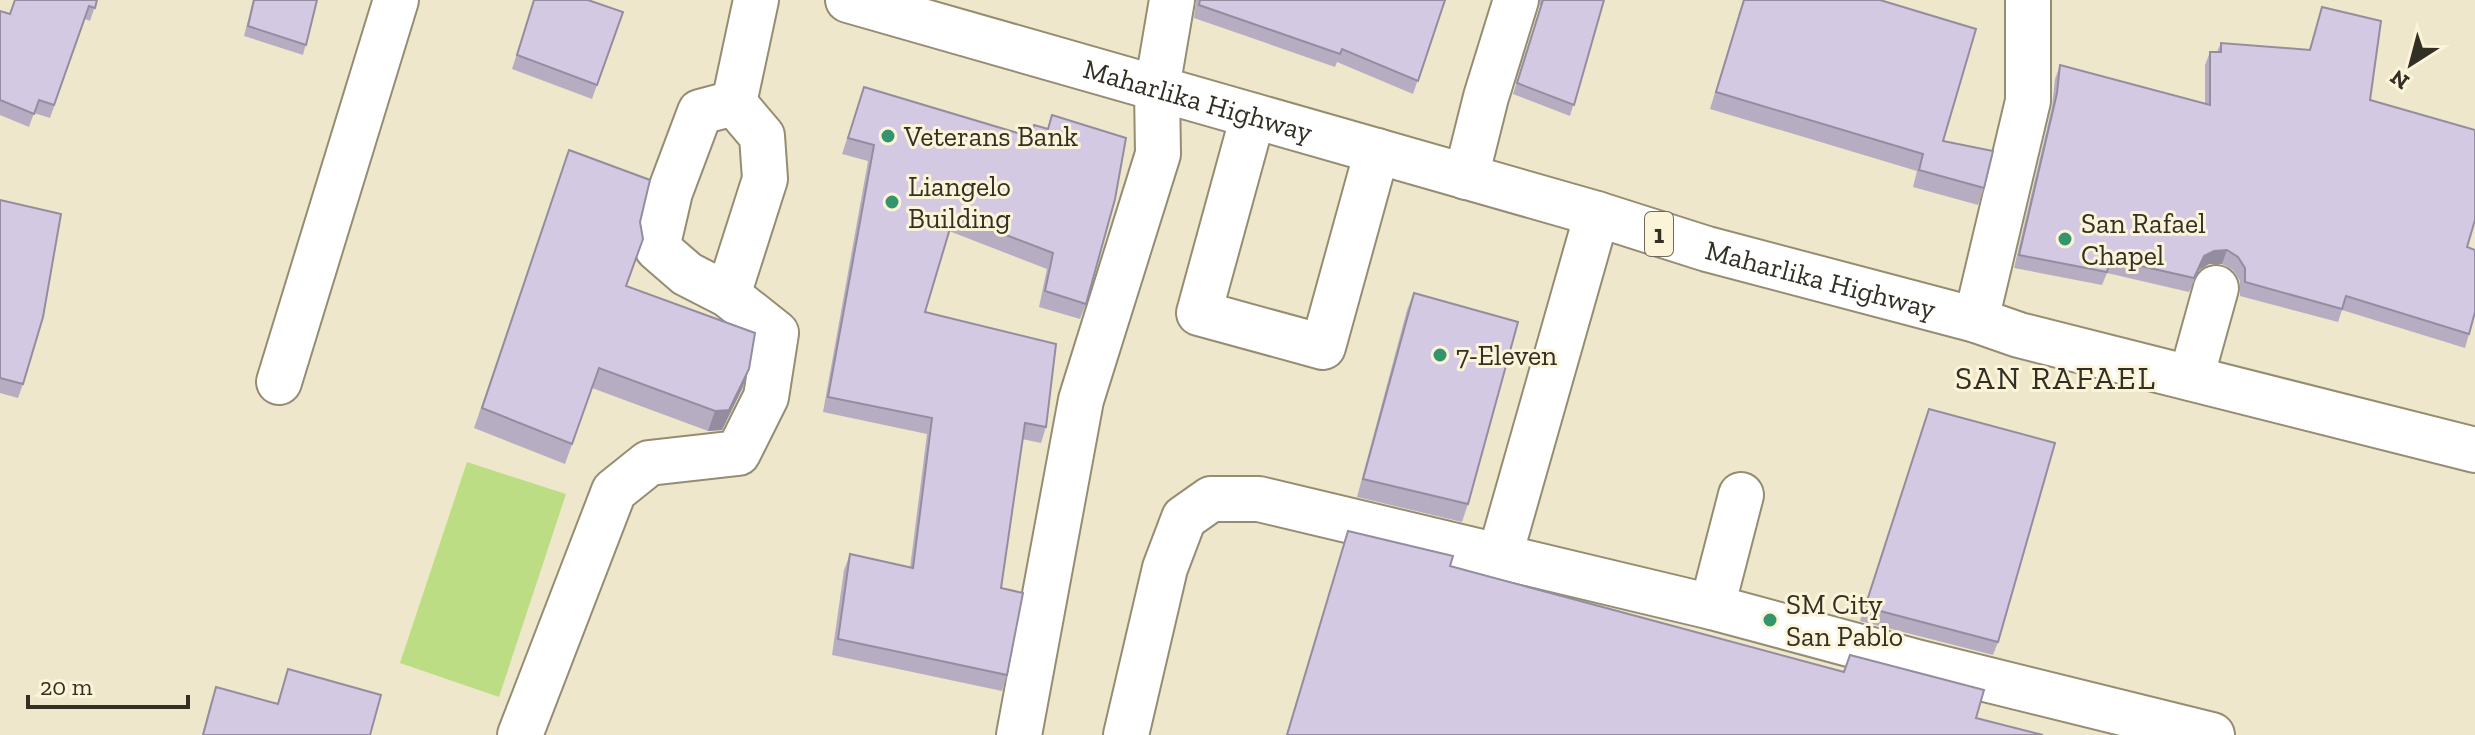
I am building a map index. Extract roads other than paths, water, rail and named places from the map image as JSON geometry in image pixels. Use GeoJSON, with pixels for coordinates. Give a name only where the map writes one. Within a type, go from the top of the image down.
{"type":"FeatureCollection","features":[{"type":"Feature","properties":{"kind":"main road"},"geometry":{"type":"LineString","coordinates":[[279,382],[396,0]]}},
{"type":"Feature","properties":{"kind":"main road"},"geometry":{"type":"LineString","coordinates":[[734,103],[756,0]]}},
{"type":"Feature","properties":{"kind":"main road","name":"Maharlika Highway"},"geometry":{"type":"LineString","coordinates":[[848,0],[1597,214],[1707,249],[1976,320],[2019,335],[2475,450]]}},
{"type":"Feature","properties":{"kind":"main road"},"geometry":{"type":"LineString","coordinates":[[1019,735],[1081,400],[1158,154],[1157,88],[1172,0]]}},
{"type":"Feature","properties":{"kind":"main road"},"geometry":{"type":"LineString","coordinates":[[1466,177],[1490,82],[1516,0]]}},
{"type":"Feature","properties":{"kind":"main road"},"geometry":{"type":"LineString","coordinates":[[1976,320],[2028,101],[2028,0]]}},
{"type":"Feature","properties":{"kind":"main road"},"geometry":{"type":"LineString","coordinates":[[520,735],[614,491],[649,463],[738,453],[766,397],[776,333],[728,295],[687,274],[657,248],[670,192],[700,112],[734,103]]}},
{"type":"Feature","properties":{"kind":"main road"},"geometry":{"type":"LineString","coordinates":[[728,295],[765,179],[762,136],[734,103]]}},
{"type":"Feature","properties":{"kind":"main road"},"geometry":{"type":"LineString","coordinates":[[1253,116],[1199,313],[1323,347],[1377,151]]}},
{"type":"Feature","properties":{"kind":"main road"},"geometry":{"type":"LineString","coordinates":[[1500,555],[1597,214]]}},
{"type":"Feature","properties":{"kind":"main road"},"geometry":{"type":"LineString","coordinates":[[2191,378],[2216,288]]}},
{"type":"Feature","properties":{"kind":"main road"},"geometry":{"type":"LineString","coordinates":[[1712,607],[1741,495]]}},
{"type":"Feature","properties":{"kind":"main road"},"geometry":{"type":"LineString","coordinates":[[1126,735],[1165,568],[1184,518],[1211,499],[1259,499],[1500,555],[2212,735]]}},
{"type":"Feature","properties":{"kind":"place","name":"Veterans Bank"},"geometry":{"type":"Point","coordinates":[888,136]}},
{"type":"Feature","properties":{"kind":"place","name":"Liangelo Building"},"geometry":{"type":"Point","coordinates":[892,202]}},
{"type":"Feature","properties":{"kind":"place","name":"San Rafael Chapel"},"geometry":{"type":"Point","coordinates":[2065,239]}},
{"type":"Feature","properties":{"kind":"place","name":"7-Eleven"},"geometry":{"type":"Point","coordinates":[1440,355]}},
{"type":"Feature","properties":{"kind":"place","name":"SM City San Pablo"},"geometry":{"type":"Point","coordinates":[1770,620]}},
{"type":"Feature","properties":{"kind":"district","name":"SAN RAFAEL"},"geometry":{"type":"Point","coordinates":[2056,378]}}]}
